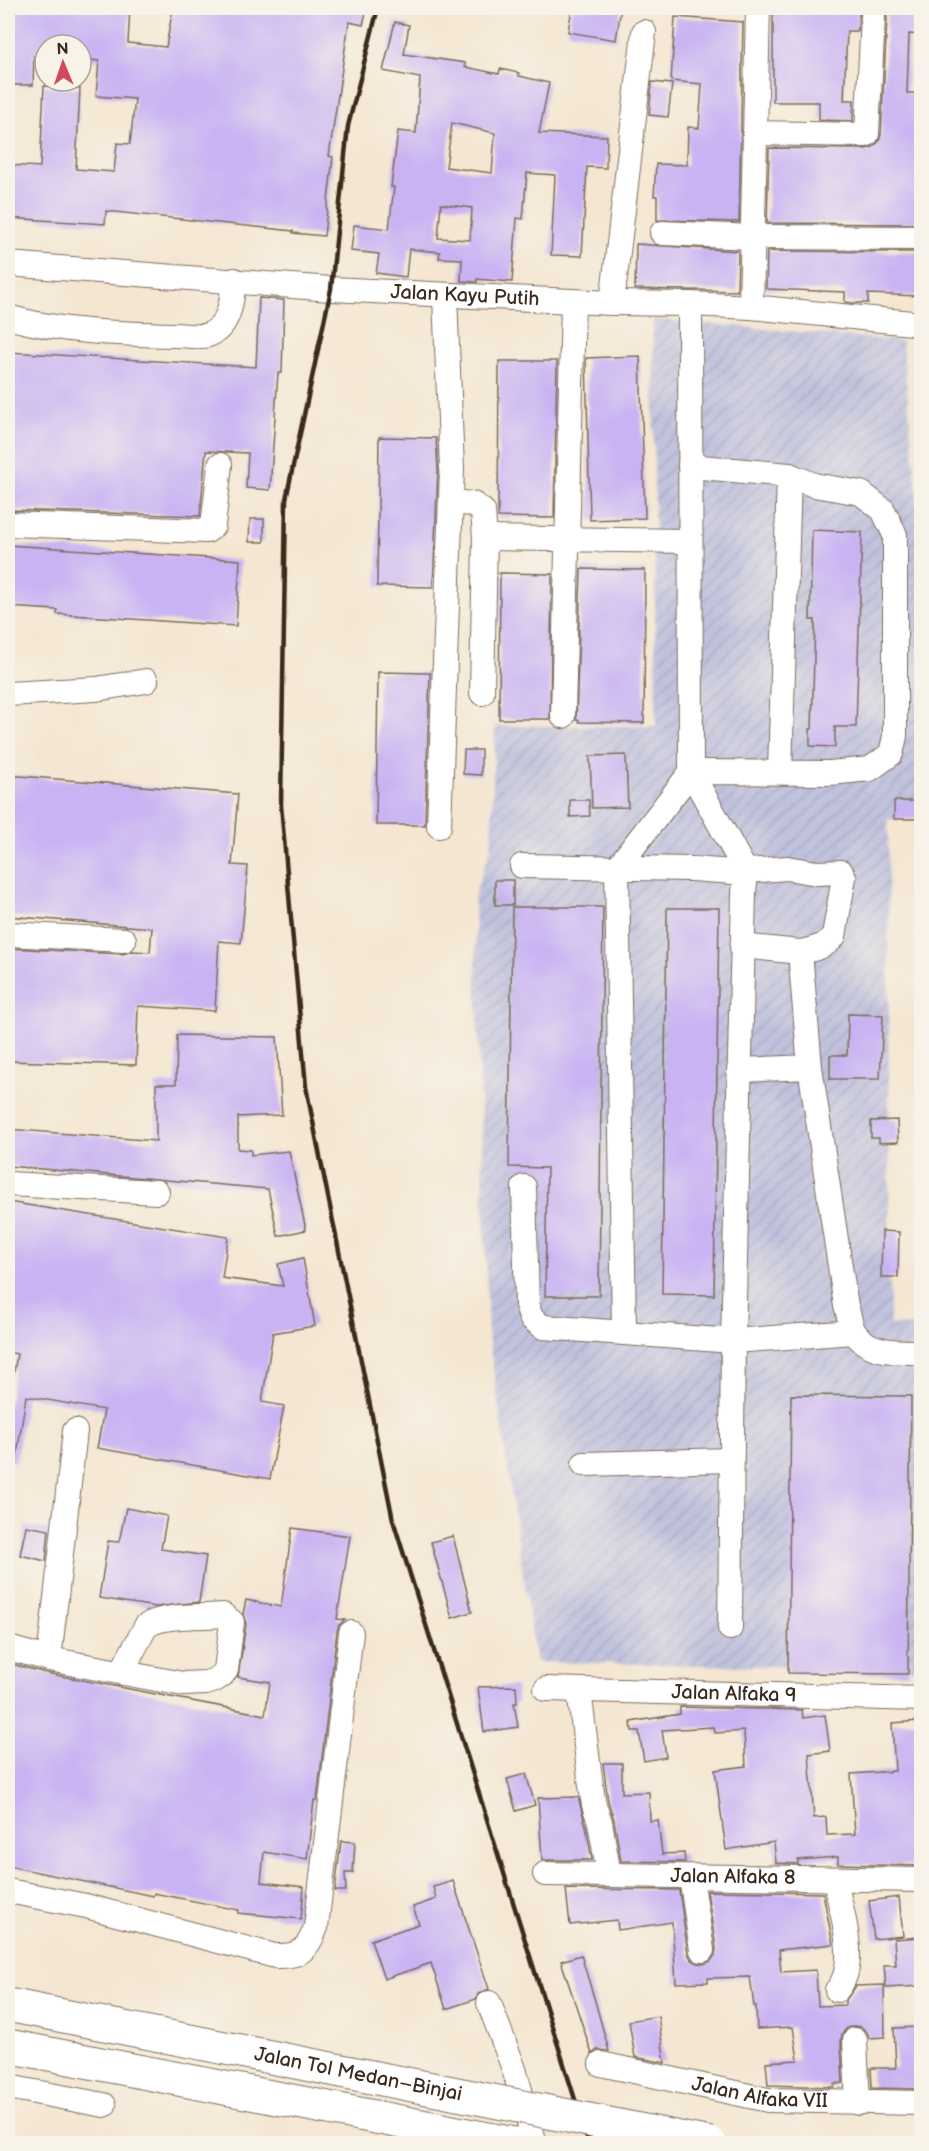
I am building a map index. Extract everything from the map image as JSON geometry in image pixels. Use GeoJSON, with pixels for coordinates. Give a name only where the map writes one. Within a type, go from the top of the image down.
{"type":"FeatureCollection","features":[{"type":"Feature","properties":{"kind":"highway","name":"Jalan Tol Medan–Binjai"},"geometry":{"type":"LineString","coordinates":[[8,2005],[710,2144]]}},
{"type":"Feature","properties":{"kind":"highway","name":"Jalan Tol Medan–Binjai"},"geometry":{"type":"LineString","coordinates":[[8,2046],[514,2144]]}},
{"type":"Feature","properties":{"kind":"street"},"geometry":{"type":"LineString","coordinates":[[751,307],[758,8]]}},
{"type":"Feature","properties":{"kind":"street"},"geometry":{"type":"LineString","coordinates":[[755,133],[867,134],[873,16]]}},
{"type":"Feature","properties":{"kind":"street"},"geometry":{"type":"LineString","coordinates":[[612,303],[644,32]]}},
{"type":"Feature","properties":{"kind":"street"},"geometry":{"type":"LineString","coordinates":[[662,233],[753,237],[921,238]]}},
{"type":"Feature","properties":{"kind":"street","name":"Jalan Kayu Putih"},"geometry":{"type":"LineString","coordinates":[[8,264],[446,296],[751,307],[921,324]]}},
{"type":"Feature","properties":{"kind":"street"},"geometry":{"type":"LineString","coordinates":[[8,317],[27,323],[126,334],[208,335],[222,325],[231,310],[234,280]]}},
{"type":"Feature","properties":{"kind":"street"},"geometry":{"type":"LineString","coordinates":[[439,826],[452,469],[446,296]]}},
{"type":"Feature","properties":{"kind":"street"},"geometry":{"type":"LineString","coordinates":[[563,716],[573,301]]}},
{"type":"Feature","properties":{"kind":"street"},"geometry":{"type":"LineString","coordinates":[[690,304],[691,772],[746,872],[742,946],[733,1341],[730,1628]]}},
{"type":"Feature","properties":{"kind":"street"},"geometry":{"type":"LineString","coordinates":[[8,524],[207,531],[213,526],[220,465]]}},
{"type":"Feature","properties":{"kind":"street"},"geometry":{"type":"LineString","coordinates":[[690,466],[789,475],[814,485],[861,493],[883,510],[895,535],[895,736],[891,754],[870,769],[830,773],[691,772]]}},
{"type":"Feature","properties":{"kind":"street"},"geometry":{"type":"LineString","coordinates":[[780,772],[789,475]]}},
{"type":"Feature","properties":{"kind":"street"},"geometry":{"type":"LineString","coordinates":[[451,502],[473,504],[483,510],[485,538],[482,693]]}},
{"type":"Feature","properties":{"kind":"street"},"geometry":{"type":"LineString","coordinates":[[485,538],[690,541]]}},
{"type":"Feature","properties":{"kind":"street"},"geometry":{"type":"LineString","coordinates":[[8,694],[96,689],[146,681]]}},
{"type":"Feature","properties":{"kind":"street"},"geometry":{"type":"LineString","coordinates":[[624,1334],[617,868],[691,772]]}},
{"type":"Feature","properties":{"kind":"street"},"geometry":{"type":"LineString","coordinates":[[522,866],[746,872],[787,868],[843,874],[834,936],[829,943],[820,948],[800,952],[742,946]]}},
{"type":"Feature","properties":{"kind":"street"},"geometry":{"type":"LineString","coordinates":[[8,934],[124,940]]}},
{"type":"Feature","properties":{"kind":"street"},"geometry":{"type":"LineString","coordinates":[[800,952],[810,1067],[846,1306],[854,1332],[862,1341],[896,1353],[921,1352]]}},
{"type":"Feature","properties":{"kind":"street"},"geometry":{"type":"LineString","coordinates":[[739,1070],[810,1067]]}},
{"type":"Feature","properties":{"kind":"street"},"geometry":{"type":"LineString","coordinates":[[8,1184],[157,1192]]}},
{"type":"Feature","properties":{"kind":"street"},"geometry":{"type":"LineString","coordinates":[[524,1187],[526,1305],[531,1318],[536,1323],[552,1328],[733,1341],[854,1332]]}},
{"type":"Feature","properties":{"kind":"street"},"geometry":{"type":"LineString","coordinates":[[49,1659],[75,1431]]}},
{"type":"Feature","properties":{"kind":"street"},"geometry":{"type":"LineString","coordinates":[[584,1464],[731,1460]]}},
{"type":"Feature","properties":{"kind":"street"},"geometry":{"type":"LineString","coordinates":[[8,1648],[49,1659],[121,1673],[183,1684],[206,1683],[215,1680],[226,1670],[232,1622],[223,1615],[164,1619],[150,1623],[146,1626],[121,1673]]}},
{"type":"Feature","properties":{"kind":"street"},"geometry":{"type":"LineString","coordinates":[[8,1891],[86,1906],[275,1956],[290,1956],[304,1951],[316,1927],[351,1633]]}},
{"type":"Feature","properties":{"kind":"street","name":"Jalan Alfaka 9"},"geometry":{"type":"LineString","coordinates":[[546,1689],[921,1699]]}},
{"type":"Feature","properties":{"kind":"street"},"geometry":{"type":"LineString","coordinates":[[579,1690],[591,1786],[609,1875]]}},
{"type":"Feature","properties":{"kind":"street","name":"Jalan Alfaka 8"},"geometry":{"type":"LineString","coordinates":[[545,1874],[921,1880]]}},
{"type":"Feature","properties":{"kind":"street"},"geometry":{"type":"LineString","coordinates":[[691,1877],[702,1950]]}},
{"type":"Feature","properties":{"kind":"street"},"geometry":{"type":"LineString","coordinates":[[835,1880],[848,1948],[847,1975],[837,1990]]}},
{"type":"Feature","properties":{"kind":"street"},"geometry":{"type":"LineString","coordinates":[[489,2003],[514,2069],[535,2144]]}},
{"type":"Feature","properties":{"kind":"street"},"geometry":{"type":"LineString","coordinates":[[855,2040],[858,2103]]}},
{"type":"Feature","properties":{"kind":"street","name":"Jalan Alfaka VII"},"geometry":{"type":"LineString","coordinates":[[601,2064],[768,2100],[921,2103]]}},
{"type":"Feature","properties":{"kind":"street"},"geometry":{"type":"LineString","coordinates":[[8,2087],[104,2105]]}},
{"type":"Feature","properties":{"kind":"shaded area"},"geometry":{"type":"Polygon","coordinates":[[[653,319],[902,341],[922,540],[922,819],[888,819],[890,1325],[921,1326],[921,1669],[536,1662],[488,1334],[474,897],[491,847],[495,726],[656,726],[653,319]]]}},
{"type":"Feature","properties":{"kind":"building"},"geometry":{"type":"Polygon","coordinates":[[[8,8],[130,8],[128,43],[166,47],[173,8],[367,8],[363,25],[349,22],[329,156],[333,157],[324,236],[106,211],[105,224],[8,218],[8,165],[40,167],[44,93],[80,93],[76,169],[114,172],[117,143],[130,144],[135,99],[96,96],[99,61],[93,60],[93,33],[33,33],[33,85],[8,85],[8,8]]]}},
{"type":"Feature","properties":{"kind":"building"},"geometry":{"type":"Polygon","coordinates":[[[572,8],[621,8],[616,40],[568,32],[572,8]]]}},
{"type":"Feature","properties":{"kind":"building"},"geometry":{"type":"Polygon","coordinates":[[[773,8],[862,8],[858,31],[847,31],[844,100],[854,100],[853,121],[819,120],[819,102],[773,102],[773,8]]]}},
{"type":"Feature","properties":{"kind":"building"},"geometry":{"type":"Polygon","coordinates":[[[884,8],[921,8],[921,35],[909,34],[907,93],[921,93],[920,224],[767,223],[769,148],[865,149],[873,147],[879,141],[887,17],[884,8]]]}},
{"type":"Feature","properties":{"kind":"building"},"geometry":{"type":"Polygon","coordinates":[[[675,17],[743,22],[739,222],[657,220],[657,196],[654,196],[656,164],[687,165],[688,127],[699,128],[702,84],[671,81],[675,17]]]}},
{"type":"Feature","properties":{"kind":"building"},"geometry":{"type":"Polygon","coordinates":[[[395,22],[409,25],[404,54],[465,63],[465,67],[499,74],[500,69],[549,83],[539,133],[607,136],[606,168],[587,167],[582,256],[551,255],[555,175],[527,173],[523,219],[517,218],[512,282],[477,279],[477,282],[461,281],[462,259],[439,258],[440,252],[409,249],[406,277],[376,273],[379,254],[351,251],[354,225],[389,229],[394,187],[391,187],[398,131],[416,133],[420,78],[383,71],[395,22]],[[452,123],[446,167],[492,173],[495,133],[452,123]],[[441,204],[438,238],[470,240],[472,208],[441,204]]]}},
{"type":"Feature","properties":{"kind":"building"},"geometry":{"type":"Polygon","coordinates":[[[652,82],[672,84],[668,117],[649,115],[652,82]]]}},
{"type":"Feature","properties":{"kind":"building"},"geometry":{"type":"Polygon","coordinates":[[[636,244],[738,251],[737,291],[635,289],[636,244]]]}},
{"type":"Feature","properties":{"kind":"building"},"geometry":{"type":"Polygon","coordinates":[[[767,251],[921,252],[921,296],[868,294],[868,303],[853,303],[845,302],[845,292],[766,289],[767,251]]]}},
{"type":"Feature","properties":{"kind":"building"},"geometry":{"type":"Polygon","coordinates":[[[259,298],[284,300],[282,373],[278,373],[270,490],[246,488],[248,453],[206,451],[200,516],[8,510],[8,352],[256,367],[259,298]]]}},
{"type":"Feature","properties":{"kind":"building"},"geometry":{"type":"Polygon","coordinates":[[[640,356],[645,518],[590,520],[586,358],[640,356]]]}},
{"type":"Feature","properties":{"kind":"building"},"geometry":{"type":"Polygon","coordinates":[[[499,361],[557,361],[554,518],[498,517],[499,361]]]}},
{"type":"Feature","properties":{"kind":"building"},"geometry":{"type":"Polygon","coordinates":[[[379,437],[436,438],[438,469],[433,587],[377,586],[379,437]]]}},
{"type":"Feature","properties":{"kind":"building"},"geometry":{"type":"Polygon","coordinates":[[[250,519],[264,519],[264,542],[249,542],[250,519]]]}},
{"type":"Feature","properties":{"kind":"building"},"geometry":{"type":"Polygon","coordinates":[[[812,530],[862,532],[856,727],[835,727],[835,747],[810,746],[815,620],[810,620],[812,530]]]}},
{"type":"Feature","properties":{"kind":"building"},"geometry":{"type":"Polygon","coordinates":[[[8,545],[240,560],[236,626],[57,614],[57,610],[8,607],[8,545]]]}},
{"type":"Feature","properties":{"kind":"building"},"geometry":{"type":"Polygon","coordinates":[[[581,569],[645,570],[644,723],[579,722],[576,720],[581,569]]]}},
{"type":"Feature","properties":{"kind":"building"},"geometry":{"type":"Polygon","coordinates":[[[500,573],[552,574],[550,719],[499,719],[500,573]]]}},
{"type":"Feature","properties":{"kind":"building"},"geometry":{"type":"Polygon","coordinates":[[[378,672],[430,673],[425,825],[376,825],[378,672]]]}},
{"type":"Feature","properties":{"kind":"building"},"geometry":{"type":"Polygon","coordinates":[[[464,750],[481,750],[481,775],[463,774],[464,750]]]}},
{"type":"Feature","properties":{"kind":"building"},"geometry":{"type":"Polygon","coordinates":[[[626,755],[628,807],[592,808],[590,756],[626,755]]]}},
{"type":"Feature","properties":{"kind":"building"},"geometry":{"type":"Polygon","coordinates":[[[8,775],[238,794],[232,865],[248,866],[241,943],[219,941],[215,1011],[138,1006],[136,1065],[8,1061],[8,948],[123,954],[132,951],[150,952],[152,928],[8,916],[8,775]]]}},
{"type":"Feature","properties":{"kind":"building"},"geometry":{"type":"Polygon","coordinates":[[[570,800],[589,800],[590,816],[570,817],[570,800]]]}},
{"type":"Feature","properties":{"kind":"building"},"geometry":{"type":"Polygon","coordinates":[[[894,801],[920,801],[920,819],[894,819],[894,801]]]}},
{"type":"Feature","properties":{"kind":"building"},"geometry":{"type":"Polygon","coordinates":[[[495,880],[513,880],[513,905],[495,905],[495,880]]]}},
{"type":"Feature","properties":{"kind":"building"},"geometry":{"type":"Polygon","coordinates":[[[512,907],[603,907],[599,1296],[545,1296],[547,1168],[509,1167],[512,907]]]}},
{"type":"Feature","properties":{"kind":"building"},"geometry":{"type":"Polygon","coordinates":[[[667,908],[719,908],[714,1295],[662,1294],[667,908]]]}},
{"type":"Feature","properties":{"kind":"building"},"geometry":{"type":"Polygon","coordinates":[[[848,1014],[883,1015],[880,1079],[830,1079],[830,1055],[847,1055],[848,1014]]]}},
{"type":"Feature","properties":{"kind":"building"},"geometry":{"type":"Polygon","coordinates":[[[177,1035],[277,1037],[282,1115],[238,1117],[238,1149],[251,1150],[251,1155],[289,1151],[306,1230],[278,1236],[268,1189],[8,1166],[8,1129],[156,1141],[156,1084],[176,1084],[177,1035]]]}},
{"type":"Feature","properties":{"kind":"building"},"geometry":{"type":"Polygon","coordinates":[[[897,1120],[898,1142],[879,1143],[879,1138],[871,1138],[871,1121],[897,1120]]]}},
{"type":"Feature","properties":{"kind":"building"},"geometry":{"type":"Polygon","coordinates":[[[8,1202],[228,1237],[222,1278],[283,1286],[278,1264],[303,1258],[315,1326],[273,1333],[262,1402],[284,1406],[270,1479],[97,1448],[104,1410],[26,1396],[16,1462],[8,1462],[8,1408],[17,1354],[8,1352],[8,1202]]]}},
{"type":"Feature","properties":{"kind":"building"},"geometry":{"type":"Polygon","coordinates":[[[882,1231],[899,1232],[898,1277],[881,1277],[882,1231]]]}},
{"type":"Feature","properties":{"kind":"building"},"geometry":{"type":"Polygon","coordinates":[[[791,1395],[911,1396],[908,1674],[788,1673],[791,1395]]]}},
{"type":"Feature","properties":{"kind":"building"},"geometry":{"type":"Polygon","coordinates":[[[126,1508],[167,1516],[161,1549],[206,1556],[199,1602],[156,1607],[99,1598],[108,1541],[119,1542],[126,1508]]]}},
{"type":"Feature","properties":{"kind":"building"},"geometry":{"type":"Polygon","coordinates":[[[26,1526],[49,1530],[46,1561],[20,1555],[26,1526]]]}},
{"type":"Feature","properties":{"kind":"building"},"geometry":{"type":"Polygon","coordinates":[[[292,1528],[350,1536],[337,1619],[345,1620],[339,1625],[337,1631],[317,1800],[314,1800],[307,1859],[264,1852],[261,1882],[304,1887],[301,1919],[238,1913],[239,1910],[154,1893],[153,1896],[8,1866],[8,1663],[46,1673],[265,1715],[270,1682],[238,1677],[246,1624],[243,1614],[246,1600],[281,1607],[292,1528]]]}},
{"type":"Feature","properties":{"kind":"building"},"geometry":{"type":"Polygon","coordinates":[[[453,1536],[472,1612],[452,1618],[431,1542],[453,1536]]]}},
{"type":"Feature","properties":{"kind":"building"},"geometry":{"type":"Polygon","coordinates":[[[516,1686],[517,1703],[514,1703],[518,1727],[484,1732],[478,1687],[516,1686]]]}},
{"type":"Feature","properties":{"kind":"building"},"geometry":{"type":"Polygon","coordinates":[[[680,1707],[802,1710],[803,1718],[825,1715],[830,1751],[809,1754],[814,1818],[826,1817],[827,1835],[855,1834],[851,1774],[895,1771],[892,1723],[920,1721],[921,1866],[838,1864],[838,1857],[798,1860],[798,1864],[776,1863],[774,1842],[726,1850],[715,1770],[746,1766],[744,1731],[715,1733],[714,1727],[662,1730],[666,1757],[644,1761],[639,1731],[632,1731],[631,1722],[680,1714],[680,1707]]]}},
{"type":"Feature","properties":{"kind":"building"},"geometry":{"type":"Polygon","coordinates":[[[603,1763],[622,1763],[622,1793],[649,1792],[650,1821],[658,1820],[662,1854],[684,1853],[685,1862],[621,1861],[614,1820],[608,1801],[603,1763]]]}},
{"type":"Feature","properties":{"kind":"building"},"geometry":{"type":"Polygon","coordinates":[[[526,1774],[535,1805],[516,1811],[507,1779],[526,1774]]]}},
{"type":"Feature","properties":{"kind":"building"},"geometry":{"type":"Polygon","coordinates":[[[578,1797],[592,1860],[542,1860],[538,1798],[578,1797]]]}},
{"type":"Feature","properties":{"kind":"building"},"geometry":{"type":"Polygon","coordinates":[[[341,1841],[355,1842],[353,1873],[345,1873],[346,1891],[335,1891],[341,1841]]]}},
{"type":"Feature","properties":{"kind":"building"},"geometry":{"type":"Polygon","coordinates":[[[453,1881],[489,1989],[478,1994],[476,1999],[446,2009],[431,1963],[384,1979],[371,1940],[419,1924],[413,1907],[436,1899],[433,1887],[453,1881]]]}},
{"type":"Feature","properties":{"kind":"building"},"geometry":{"type":"Polygon","coordinates":[[[566,1889],[679,1890],[688,1953],[691,1959],[704,1964],[711,1961],[716,1948],[707,1891],[823,1893],[833,1944],[779,1950],[781,1972],[816,1970],[818,2006],[845,2005],[845,2001],[856,1986],[884,1985],[885,2037],[869,2038],[867,2032],[861,2027],[847,2028],[842,2034],[841,2041],[843,2083],[834,2084],[834,2087],[768,2085],[766,2062],[798,2060],[793,2027],[757,2029],[756,2006],[754,2006],[750,1977],[708,1978],[708,1982],[676,1983],[672,1922],[618,1930],[617,1920],[570,1925],[566,1889]]]}},
{"type":"Feature","properties":{"kind":"building"},"geometry":{"type":"Polygon","coordinates":[[[899,1897],[903,1936],[874,1939],[869,1901],[899,1897]]]}},
{"type":"Feature","properties":{"kind":"building"},"geometry":{"type":"Polygon","coordinates":[[[921,1937],[921,1986],[886,1988],[884,1965],[896,1965],[894,1939],[921,1937]]]}},
{"type":"Feature","properties":{"kind":"building"},"geometry":{"type":"Polygon","coordinates":[[[581,1955],[609,2051],[597,2050],[592,2054],[561,1961],[581,1955]]]}},
{"type":"Feature","properties":{"kind":"building"},"geometry":{"type":"Polygon","coordinates":[[[658,2016],[665,2063],[635,2057],[629,2021],[658,2016]]]}},
{"type":"Feature","properties":{"kind":"building"},"geometry":{"type":"Polygon","coordinates":[[[921,2027],[921,2089],[872,2088],[871,2068],[896,2068],[894,2028],[921,2027]]]}},
{"type":"Feature","properties":{"kind":"railway"},"geometry":{"type":"LineString","coordinates":[[378,8],[348,126],[331,289],[286,499],[281,805],[306,1087],[393,1520],[589,2144]]}}]}
